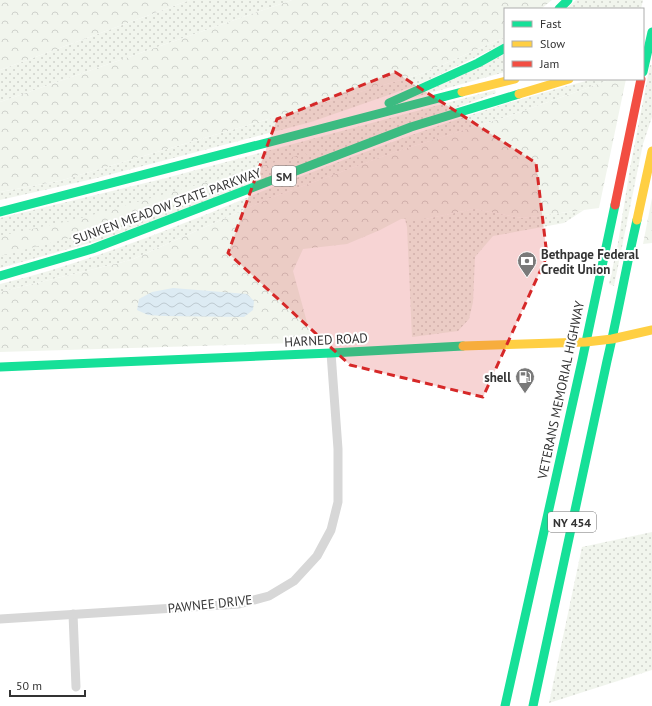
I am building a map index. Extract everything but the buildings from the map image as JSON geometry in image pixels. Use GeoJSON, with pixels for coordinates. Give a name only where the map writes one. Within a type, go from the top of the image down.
{"type":"FeatureCollection","features":[{"type":"Feature","properties":{"kind":"main road"},"geometry":{"type":"LineString","coordinates":[[560,8],[568,0]]}},
{"type":"Feature","properties":{"kind":"main road"},"geometry":{"type":"LineString","coordinates":[[644,68],[652,32]]}},
{"type":"Feature","properties":{"kind":"main road"},"geometry":{"type":"LineString","coordinates":[[349,121],[478,63],[504,49]]}},
{"type":"Feature","properties":{"kind":"main road","name":"SUNKEN MEADOW STATE PARKWAY"},"geometry":{"type":"LineString","coordinates":[[0,212],[511,80]]}},
{"type":"Feature","properties":{"kind":"main road","name":"SUNKEN MEADOW STATE PARKWAY"},"geometry":{"type":"LineString","coordinates":[[0,276],[92,249],[411,127],[566,80]]}},
{"type":"Feature","properties":{"kind":"main road","name":"VETERANS MEMORIAL HIGHWAY"},"geometry":{"type":"LineString","coordinates":[[505,706],[586,342],[641,80]]}},
{"type":"Feature","properties":{"kind":"main road","name":"NY 454"},"geometry":{"type":"LineString","coordinates":[[533,706],[652,151]]}},
{"type":"Feature","properties":{"kind":"main road","name":"HARNED ROAD"},"geometry":{"type":"LineString","coordinates":[[0,367],[480,345],[586,342],[612,339],[652,330]]}},
{"type":"Feature","properties":{"kind":"street","name":"PAWNEE DRIVE"},"geometry":{"type":"LineString","coordinates":[[0,619],[239,604],[269,596],[294,581],[317,556],[331,530],[338,502],[338,449],[331,353]]}},
{"type":"Feature","properties":{"kind":"street"},"geometry":{"type":"LineString","coordinates":[[73,614],[76,687]]}},
{"type":"Feature","properties":{"kind":"highlighted area"},"geometry":{"type":"Polygon","coordinates":[[[395,72],[536,163],[547,256],[483,397],[350,365],[228,253],[277,119],[395,72]]]}},
{"type":"Feature","properties":{"kind":"green space"},"geometry":{"type":"Polygon","coordinates":[[[0,0],[190,0],[0,70],[0,0]]]}},
{"type":"Feature","properties":{"kind":"green space"},"geometry":{"type":"Polygon","coordinates":[[[190,0],[292,0],[0,102],[0,70],[190,0]]]}},
{"type":"Feature","properties":{"kind":"green space"},"geometry":{"type":"Polygon","coordinates":[[[292,0],[552,0],[542,8],[504,8],[504,37],[424,73],[59,181],[0,192],[0,102],[292,0]]]}},
{"type":"Feature","properties":{"kind":"green space"},"geometry":{"type":"Polygon","coordinates":[[[576,0],[643,0],[641,8],[567,8],[576,0]]]}},
{"type":"Feature","properties":{"kind":"green space"},"geometry":{"type":"Polygon","coordinates":[[[504,37],[504,43],[420,84],[311,122],[93,179],[0,200],[0,192],[59,181],[424,73],[504,37]]]}},
{"type":"Feature","properties":{"kind":"green space"},"geometry":{"type":"Polygon","coordinates":[[[504,54],[504,72],[412,98],[504,54]]]}},
{"type":"Feature","properties":{"kind":"green space"},"geometry":{"type":"Polygon","coordinates":[[[650,65],[652,65],[652,117],[643,144],[614,286],[609,284],[618,243],[630,168],[650,65]]]}},
{"type":"Feature","properties":{"kind":"green space"},"geometry":{"type":"Polygon","coordinates":[[[590,80],[609,80],[509,116],[395,152],[268,199],[131,260],[0,292],[0,284],[49,271],[121,247],[384,145],[488,109],[590,80]]]}},
{"type":"Feature","properties":{"kind":"green space"},"geometry":{"type":"Polygon","coordinates":[[[609,80],[626,80],[599,208],[522,218],[474,209],[425,219],[401,219],[347,244],[303,249],[293,271],[311,337],[294,343],[0,352],[0,292],[131,260],[268,199],[395,152],[509,116],[609,80]],[[253,310],[164,316],[191,316],[253,310]]]}},
{"type":"Feature","properties":{"kind":"green space"},"geometry":{"type":"Polygon","coordinates":[[[495,90],[496,93],[101,240],[0,268],[0,218],[166,178],[495,90]]]}},
{"type":"Feature","properties":{"kind":"green space"},"geometry":{"type":"Polygon","coordinates":[[[324,148],[123,224],[0,256],[0,236],[78,219],[324,148]]]}},
{"type":"Feature","properties":{"kind":"green space"},"geometry":{"type":"Polygon","coordinates":[[[652,198],[652,243],[643,244],[652,198]]]}},
{"type":"Feature","properties":{"kind":"green space"},"geometry":{"type":"Polygon","coordinates":[[[474,209],[522,218],[584,210],[564,223],[493,236],[475,257],[473,302],[469,319],[458,331],[412,337],[407,227],[405,219],[425,219],[474,209]]]}},
{"type":"Feature","properties":{"kind":"green space"},"geometry":{"type":"Polygon","coordinates":[[[652,532],[652,670],[549,703],[582,547],[652,532]]]}},
{"type":"Feature","properties":{"kind":"water"},"geometry":{"type":"Polygon","coordinates":[[[173,288],[247,294],[254,301],[253,310],[244,317],[148,315],[137,310],[139,299],[152,292],[173,288]]]}},
{"type":"Feature","properties":{"kind":"traffic: fast"},"geometry":{"type":"LineString","coordinates":[[560,8],[568,0]]}},
{"type":"Feature","properties":{"kind":"traffic: fast"},"geometry":{"type":"LineString","coordinates":[[644,68],[652,32]]}},
{"type":"Feature","properties":{"kind":"traffic: fast"},"geometry":{"type":"LineString","coordinates":[[389,103],[478,63],[504,49]]}},
{"type":"Feature","properties":{"kind":"traffic: fast"},"geometry":{"type":"LineString","coordinates":[[0,212],[462,92]]}},
{"type":"Feature","properties":{"kind":"traffic: fast"},"geometry":{"type":"LineString","coordinates":[[0,276],[92,249],[411,127],[519,94]]}},
{"type":"Feature","properties":{"kind":"traffic: fast"},"geometry":{"type":"LineString","coordinates":[[505,706],[582,361],[615,205]]}},
{"type":"Feature","properties":{"kind":"traffic: fast"},"geometry":{"type":"LineString","coordinates":[[533,706],[637,220]]}},
{"type":"Feature","properties":{"kind":"traffic: fast"},"geometry":{"type":"LineString","coordinates":[[0,367],[463,346]]}},
{"type":"Feature","properties":{"kind":"traffic: slow"},"geometry":{"type":"LineString","coordinates":[[462,92],[511,80]]}},
{"type":"Feature","properties":{"kind":"traffic: slow"},"geometry":{"type":"LineString","coordinates":[[519,94],[566,80]]}},
{"type":"Feature","properties":{"kind":"traffic: slow"},"geometry":{"type":"LineString","coordinates":[[637,220],[652,151]]}},
{"type":"Feature","properties":{"kind":"traffic: slow"},"geometry":{"type":"LineString","coordinates":[[463,346],[586,342],[612,339],[652,330]]}},
{"type":"Feature","properties":{"kind":"traffic: jam"},"geometry":{"type":"LineString","coordinates":[[615,205],[641,80]]}},
{"type":"Feature","properties":{"kind":"place","name":"Bethpage Federal Credit Union"},"geometry":{"type":"Point","coordinates":[527,278]}},
{"type":"Feature","properties":{"kind":"place","name":"shell"},"geometry":{"type":"Point","coordinates":[525,394]}}]}
